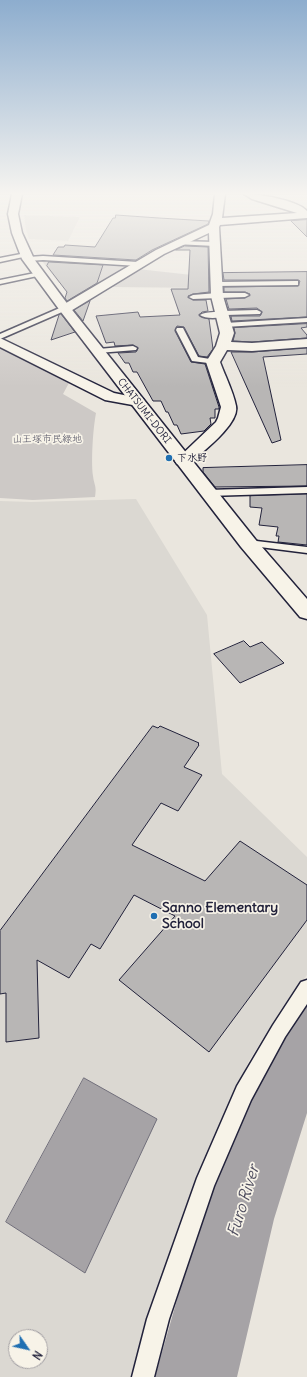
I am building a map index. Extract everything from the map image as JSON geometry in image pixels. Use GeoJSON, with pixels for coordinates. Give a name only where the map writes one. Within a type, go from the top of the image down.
{"type":"FeatureCollection","features":[{"type":"Feature","properties":{"kind":"street","name":"CHATSUMI-DORI"},"geometry":{"type":"LineString","coordinates":[[28,258],[65,309],[208,493],[248,543],[307,612]]}},
{"type":"Feature","properties":{"kind":"street"},"geometry":{"type":"LineString","coordinates":[[65,309],[149,258]]}},
{"type":"Feature","properties":{"kind":"street"},"geometry":{"type":"LineString","coordinates":[[183,461],[222,425],[229,407],[213,362],[223,346],[227,334],[216,292],[215,258]]}},
{"type":"Feature","properties":{"kind":"street"},"geometry":{"type":"LineString","coordinates":[[0,342],[110,397],[138,402]]}},
{"type":"Feature","properties":{"kind":"street"},"geometry":{"type":"LineString","coordinates":[[223,346],[252,347],[307,344]]}},
{"type":"Feature","properties":{"kind":"lane"},"geometry":{"type":"LineString","coordinates":[[0,260],[16,258]]}},
{"type":"Feature","properties":{"kind":"lane"},"geometry":{"type":"LineString","coordinates":[[47,258],[138,264]]}},
{"type":"Feature","properties":{"kind":"lane"},"geometry":{"type":"LineString","coordinates":[[0,282],[40,274]]}},
{"type":"Feature","properties":{"kind":"lane"},"geometry":{"type":"LineString","coordinates":[[193,297],[216,292],[295,283]]}},
{"type":"Feature","properties":{"kind":"lane"},"geometry":{"type":"LineString","coordinates":[[216,292],[245,295]]}},
{"type":"Feature","properties":{"kind":"lane"},"geometry":{"type":"LineString","coordinates":[[0,337],[65,309]]}},
{"type":"Feature","properties":{"kind":"lane"},"geometry":{"type":"LineString","coordinates":[[223,318],[258,312]]}},
{"type":"Feature","properties":{"kind":"lane"},"geometry":{"type":"LineString","coordinates":[[204,315],[223,318],[307,320]]}},
{"type":"Feature","properties":{"kind":"lane"},"geometry":{"type":"LineString","coordinates":[[180,330],[196,359],[213,362]]}},
{"type":"Feature","properties":{"kind":"lane"},"geometry":{"type":"LineString","coordinates":[[98,351],[133,348]]}},
{"type":"Feature","properties":{"kind":"lane"},"geometry":{"type":"LineString","coordinates":[[208,493],[307,490]]}},
{"type":"Feature","properties":{"kind":"lane"},"geometry":{"type":"LineString","coordinates":[[248,543],[307,550]]}},
{"type":"Feature","properties":{"kind":"lane"},"geometry":{"type":"LineString","coordinates":[[143,1377],[158,1319],[204,1185],[244,1093],[279,1031],[307,988]]}},
{"type":"Feature","properties":{"kind":"shaded area","name":"Sanno Elementary School"},"geometry":{"type":"Polygon","coordinates":[[[136,499],[207,615],[222,774],[307,857],[307,975],[282,1008],[249,1061],[218,1129],[179,1227],[130,1377],[0,1377],[0,501],[31,502],[136,499]]]}},
{"type":"Feature","properties":{"kind":"shaded area"},"geometry":{"type":"Polygon","coordinates":[[[84,1078],[157,1119],[85,1273],[6,1222],[84,1078]]]}},
{"type":"Feature","properties":{"kind":"green space"},"geometry":{"type":"Polygon","coordinates":[[[42,261],[129,265],[130,267],[102,285],[59,283],[42,261]]]}},
{"type":"Feature","properties":{"kind":"green space"},"geometry":{"type":"Polygon","coordinates":[[[138,269],[210,277],[210,288],[110,287],[138,269]]]}},
{"type":"Feature","properties":{"kind":"green space","name":"山王塚市民緑地"},"geometry":{"type":"Polygon","coordinates":[[[0,346],[70,381],[63,394],[96,413],[92,453],[92,469],[96,490],[95,497],[33,500],[0,498],[0,346]]]}},
{"type":"Feature","properties":{"kind":"building"},"geometry":{"type":"Polygon","coordinates":[[[107,258],[139,258],[136,260],[107,258]]]}},
{"type":"Feature","properties":{"kind":"building"},"geometry":{"type":"Polygon","coordinates":[[[190,258],[208,258],[209,292],[188,296],[193,300],[206,300],[208,311],[202,312],[199,315],[209,319],[213,349],[207,357],[199,356],[184,327],[177,326],[175,331],[191,362],[205,364],[219,409],[215,409],[215,418],[210,418],[211,424],[204,431],[181,434],[177,425],[174,425],[168,412],[166,412],[161,401],[153,401],[137,372],[133,372],[129,363],[125,363],[118,353],[136,352],[138,348],[133,345],[115,346],[114,342],[106,343],[96,316],[138,312],[140,317],[180,315],[171,289],[188,289],[190,258]]]}},
{"type":"Feature","properties":{"kind":"building"},"geometry":{"type":"Polygon","coordinates":[[[49,262],[103,265],[97,283],[67,301],[65,298],[67,292],[47,266],[49,262]]]}},
{"type":"Feature","properties":{"kind":"building"},"geometry":{"type":"Polygon","coordinates":[[[307,272],[307,317],[232,321],[231,316],[260,316],[262,312],[257,308],[229,309],[226,299],[245,298],[250,294],[245,292],[224,292],[224,287],[298,286],[300,281],[224,280],[223,273],[307,272]]]}},
{"type":"Feature","properties":{"kind":"building"},"geometry":{"type":"Polygon","coordinates":[[[90,301],[83,321],[74,310],[90,301]]]}},
{"type":"Feature","properties":{"kind":"building"},"geometry":{"type":"Polygon","coordinates":[[[61,314],[75,332],[51,340],[59,315],[61,314]]]}},
{"type":"Feature","properties":{"kind":"building"},"geometry":{"type":"Polygon","coordinates":[[[307,324],[307,327],[301,328],[307,335],[307,338],[252,342],[233,341],[235,333],[234,328],[307,324]]]}},
{"type":"Feature","properties":{"kind":"building"},"geometry":{"type":"Polygon","coordinates":[[[307,348],[307,354],[263,357],[281,440],[272,443],[231,352],[307,348]]]}},
{"type":"Feature","properties":{"kind":"building"},"geometry":{"type":"Polygon","coordinates":[[[307,465],[307,486],[215,487],[203,472],[203,468],[307,465]]]}},
{"type":"Feature","properties":{"kind":"building"},"geometry":{"type":"Polygon","coordinates":[[[307,494],[307,545],[278,542],[279,536],[276,536],[278,527],[259,525],[262,508],[250,507],[250,496],[307,494]]]}},
{"type":"Feature","properties":{"kind":"building"},"geometry":{"type":"Polygon","coordinates":[[[244,641],[250,647],[262,642],[284,663],[240,683],[214,654],[244,641]]]}},
{"type":"Feature","properties":{"kind":"building"},"geometry":{"type":"Polygon","coordinates":[[[153,726],[158,728],[160,726],[199,743],[184,767],[202,775],[178,811],[161,803],[132,845],[205,881],[240,841],[307,885],[307,920],[209,1052],[119,980],[175,916],[134,895],[100,949],[91,944],[69,978],[37,960],[39,1038],[6,1042],[6,993],[0,994],[0,931],[153,726]]]}},
{"type":"Feature","properties":{"kind":"waterway","name":"Furo River"},"geometry":{"type":"LineString","coordinates":[[196,1377],[237,1219],[280,1090],[307,1029]]}},
{"type":"Feature","properties":{"kind":"place","name":"下水野"},"geometry":{"type":"Point","coordinates":[169,458]}},
{"type":"Feature","properties":{"kind":"place","name":"Sanno Elementary School"},"geometry":{"type":"Point","coordinates":[154,916]}}]}
